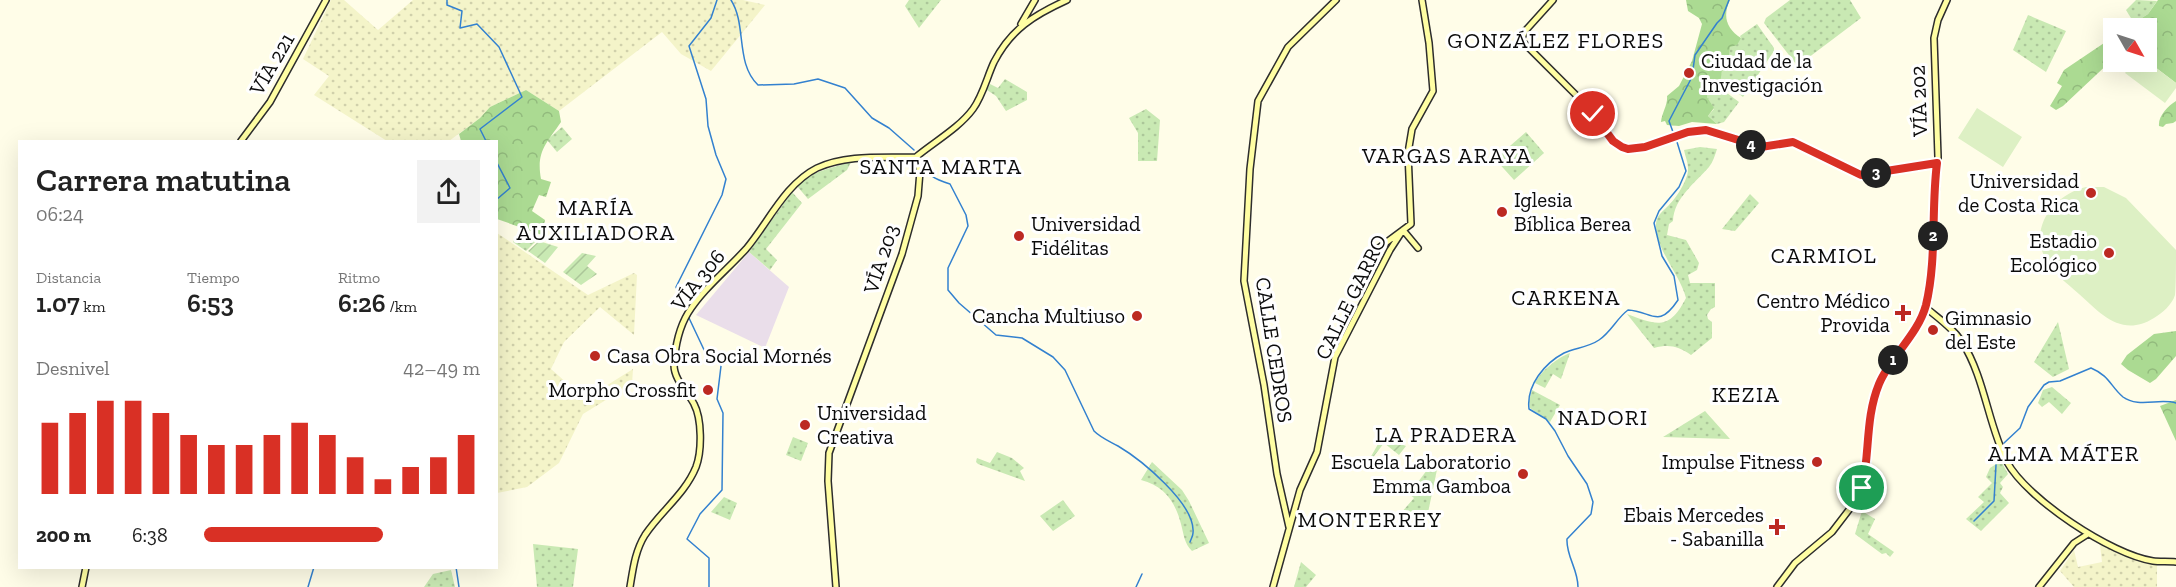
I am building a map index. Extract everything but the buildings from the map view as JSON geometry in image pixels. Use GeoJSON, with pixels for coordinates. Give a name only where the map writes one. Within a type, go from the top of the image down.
{"type":"FeatureCollection","features":[{"type":"Feature","properties":{"kind":"street","name":"VÍA 221"},"geometry":{"type":"LineString","coordinates":[[242,140],[270,102],[326,0]]}},
{"type":"Feature","properties":{"kind":"street"},"geometry":{"type":"LineString","coordinates":[[1018,28],[1040,12],[1067,0]]}},
{"type":"Feature","properties":{"kind":"street","name":"CALLE CEDROS"},"geometry":{"type":"LineString","coordinates":[[1273,587],[1289,527],[1277,474],[1264,385],[1244,281],[1250,169],[1258,101],[1262,92],[1288,47],[1336,0]]}},
{"type":"Feature","properties":{"kind":"street","name":"CALLE GARRO"},"geometry":{"type":"LineString","coordinates":[[1289,527],[1300,490],[1317,452],[1335,357],[1390,250],[1403,230],[1411,224],[1409,142],[1418,115],[1433,91],[1422,0]]}},
{"type":"Feature","properties":{"kind":"street"},"geometry":{"type":"LineString","coordinates":[[1552,0],[1529,26],[1521,40],[1582,100],[1613,141],[1622,147],[1637,149],[1688,132],[1706,130],[1761,147],[1793,142],[1861,175],[1937,163]]}},
{"type":"Feature","properties":{"kind":"street","name":"VÍA 202"},"geometry":{"type":"LineString","coordinates":[[1777,587],[1795,563],[1832,532],[1855,502],[1864,476],[1868,424],[1878,386],[1925,307],[1932,261],[1937,163],[1934,38],[1938,20],[1947,0]]}},
{"type":"Feature","properties":{"kind":"street"},"geometry":{"type":"LineString","coordinates":[[1035,1],[1035,8],[1040,12]]}},
{"type":"Feature","properties":{"kind":"street"},"geometry":{"type":"LineString","coordinates":[[916,157],[965,118],[972,109],[995,61],[1035,1]]}},
{"type":"Feature","properties":{"kind":"street","name":"VÍA 306"},"geometry":{"type":"LineString","coordinates":[[630,587],[635,555],[639,545],[678,498],[697,465],[699,415],[674,374],[676,349],[689,311],[748,246],[793,186],[801,179],[818,168],[853,159],[916,157]]}},
{"type":"Feature","properties":{"kind":"street","name":"VÍA 203"},"geometry":{"type":"LineString","coordinates":[[836,587],[828,481],[829,453],[887,297],[907,236],[920,181],[916,157]]}},
{"type":"Feature","properties":{"kind":"street"},"geometry":{"type":"LineString","coordinates":[[1372,253],[1403,230],[1418,248]]}},
{"type":"Feature","properties":{"kind":"street"},"geometry":{"type":"LineString","coordinates":[[1925,307],[1954,332],[1970,358],[2006,459],[2025,485],[2050,507],[2088,534],[2152,561],[2176,562]]}},
{"type":"Feature","properties":{"kind":"street"},"geometry":{"type":"LineString","coordinates":[[2039,587],[2074,543],[2088,534]]}},
{"type":"Feature","properties":{"kind":"street"},"geometry":{"type":"LineString","coordinates":[[82,587],[86,569]]}},
{"type":"Feature","properties":{"kind":"shaded area"},"geometry":{"type":"Polygon","coordinates":[[[749,252],[789,287],[765,348],[696,315],[749,252]]]}},
{"type":"Feature","properties":{"kind":"green space"},"geometry":{"type":"Polygon","coordinates":[[[331,0],[344,0],[378,30],[413,0],[743,0],[765,5],[711,71],[681,54],[662,32],[559,111],[526,90],[490,107],[480,118],[450,140],[385,140],[314,95],[329,76],[303,59],[331,0]]]}},
{"type":"Feature","properties":{"kind":"green space"},"geometry":{"type":"Polygon","coordinates":[[[909,0],[941,0],[919,28],[905,6],[909,0]]]}},
{"type":"Feature","properties":{"kind":"green space"},"geometry":{"type":"Polygon","coordinates":[[[1686,0],[1730,0],[1726,12],[1727,22],[1732,31],[1741,38],[1737,45],[1730,47],[1729,68],[1722,71],[1720,83],[1707,92],[1707,97],[1714,108],[1708,116],[1717,124],[1692,122],[1679,126],[1667,125],[1665,121],[1661,122],[1667,96],[1679,86],[1692,61],[1702,24],[1699,18],[1688,11],[1686,0]]]}},
{"type":"Feature","properties":{"kind":"green space"},"geometry":{"type":"Polygon","coordinates":[[[1790,0],[1850,0],[1861,18],[1804,61],[1796,64],[1764,23],[1766,18],[1790,0]]]}},
{"type":"Feature","properties":{"kind":"green space"},"geometry":{"type":"Polygon","coordinates":[[[2136,0],[2157,1],[2148,14],[2142,18],[2131,18],[2126,10],[2136,0]]]}},
{"type":"Feature","properties":{"kind":"green space"},"geometry":{"type":"Polygon","coordinates":[[[2158,0],[2176,0],[2176,83],[2157,69],[2157,18],[2142,18],[2148,14],[2158,0]]]}},
{"type":"Feature","properties":{"kind":"green space"},"geometry":{"type":"Polygon","coordinates":[[[2028,15],[2066,31],[2046,72],[2013,50],[2028,15]]]}},
{"type":"Feature","properties":{"kind":"green space"},"geometry":{"type":"Polygon","coordinates":[[[1757,24],[1774,51],[1743,97],[1731,88],[1727,93],[1739,102],[1724,122],[1717,124],[1708,116],[1714,109],[1707,97],[1707,92],[1718,85],[1722,71],[1730,64],[1730,46],[1757,24]]]}},
{"type":"Feature","properties":{"kind":"green space"},"geometry":{"type":"Polygon","coordinates":[[[2103,44],[2103,68],[2056,110],[2050,106],[2062,86],[2057,83],[2064,70],[2103,44]]]}},
{"type":"Feature","properties":{"kind":"green space"},"geometry":{"type":"Polygon","coordinates":[[[2157,69],[2176,83],[2176,88],[2165,103],[2125,73],[2157,72],[2157,69]]]}},
{"type":"Feature","properties":{"kind":"green space"},"geometry":{"type":"Polygon","coordinates":[[[1005,79],[1027,92],[1027,100],[1006,111],[996,96],[987,90],[990,84],[998,88],[1005,79]]]}},
{"type":"Feature","properties":{"kind":"green space"},"geometry":{"type":"Polygon","coordinates":[[[526,90],[559,111],[561,122],[547,143],[540,162],[541,179],[551,182],[546,197],[539,195],[532,211],[545,220],[542,235],[498,219],[498,140],[461,140],[459,134],[490,107],[526,90]]]}},
{"type":"Feature","properties":{"kind":"green space"},"geometry":{"type":"Polygon","coordinates":[[[2176,101],[2176,121],[2163,127],[2159,126],[2164,112],[2176,101]]]}},
{"type":"Feature","properties":{"kind":"green space"},"geometry":{"type":"Polygon","coordinates":[[[1977,108],[2022,137],[2003,167],[1958,138],[1977,108]]]}},
{"type":"Feature","properties":{"kind":"green space"},"geometry":{"type":"Polygon","coordinates":[[[1146,109],[1160,120],[1157,161],[1138,161],[1138,133],[1129,118],[1146,109]]]}},
{"type":"Feature","properties":{"kind":"green space"},"geometry":{"type":"Polygon","coordinates":[[[562,127],[572,139],[557,152],[547,140],[562,127]]]}},
{"type":"Feature","properties":{"kind":"green space"},"geometry":{"type":"Polygon","coordinates":[[[1526,132],[1544,153],[1514,180],[1495,159],[1526,132]]]}},
{"type":"Feature","properties":{"kind":"green space"},"geometry":{"type":"Polygon","coordinates":[[[1700,147],[1717,149],[1709,167],[1681,198],[1673,221],[1669,224],[1667,235],[1686,240],[1699,263],[1697,270],[1688,275],[1690,283],[1715,283],[1715,307],[1707,315],[1712,322],[1712,338],[1691,355],[1673,347],[1654,348],[1627,314],[1646,321],[1661,323],[1674,316],[1686,298],[1659,243],[1656,221],[1682,188],[1688,172],[1684,150],[1700,147]]]}},
{"type":"Feature","properties":{"kind":"green space"},"geometry":{"type":"Polygon","coordinates":[[[851,162],[847,170],[808,199],[797,186],[815,173],[851,162]]]}},
{"type":"Feature","properties":{"kind":"green space","name":"Estadio Ecológico"},"geometry":{"type":"Polygon","coordinates":[[[2086,187],[2104,187],[2126,198],[2176,250],[2174,299],[2160,314],[2142,324],[2132,326],[2122,324],[2104,316],[2060,278],[2045,258],[2040,234],[2048,213],[2064,197],[2086,187]]]}},
{"type":"Feature","properties":{"kind":"green space"},"geometry":{"type":"Polygon","coordinates":[[[792,192],[802,203],[766,249],[777,260],[770,270],[749,252],[792,192]]]}},
{"type":"Feature","properties":{"kind":"green space"},"geometry":{"type":"Polygon","coordinates":[[[1750,194],[1759,203],[1735,231],[1722,229],[1750,194]]]}},
{"type":"Feature","properties":{"kind":"green space"},"geometry":{"type":"Polygon","coordinates":[[[518,233],[537,240],[526,251],[513,242],[518,233]]]}},
{"type":"Feature","properties":{"kind":"green space"},"geometry":{"type":"Polygon","coordinates":[[[498,234],[588,295],[634,273],[637,275],[634,335],[600,307],[564,342],[551,369],[585,399],[633,369],[632,384],[583,414],[559,463],[527,487],[498,493],[498,234]]]}},
{"type":"Feature","properties":{"kind":"green space"},"geometry":{"type":"Polygon","coordinates":[[[539,241],[558,247],[545,263],[528,251],[539,241]]]}},
{"type":"Feature","properties":{"kind":"green space"},"geometry":{"type":"Polygon","coordinates":[[[582,253],[596,256],[587,266],[597,274],[581,285],[563,272],[582,253]]]}},
{"type":"Feature","properties":{"kind":"green space"},"geometry":{"type":"Polygon","coordinates":[[[2058,322],[2069,369],[2053,377],[2034,362],[2058,322]]]}},
{"type":"Feature","properties":{"kind":"green space"},"geometry":{"type":"Polygon","coordinates":[[[2176,331],[2176,356],[2150,383],[2121,364],[2127,355],[2154,334],[2176,331]]]}},
{"type":"Feature","properties":{"kind":"green space"},"geometry":{"type":"Polygon","coordinates":[[[1570,353],[1561,379],[1553,374],[1545,388],[1535,383],[1550,365],[1570,353]]]}},
{"type":"Feature","properties":{"kind":"green space"},"geometry":{"type":"Polygon","coordinates":[[[2052,387],[2071,403],[2062,414],[2049,402],[2042,407],[2038,403],[2043,390],[2052,387]]]}},
{"type":"Feature","properties":{"kind":"green space"},"geometry":{"type":"Polygon","coordinates":[[[1532,390],[1560,405],[1550,422],[1530,408],[1532,390]]]}},
{"type":"Feature","properties":{"kind":"green space"},"geometry":{"type":"Polygon","coordinates":[[[2176,400],[2176,441],[2160,406],[2176,400]]]}},
{"type":"Feature","properties":{"kind":"green space"},"geometry":{"type":"Polygon","coordinates":[[[1705,411],[1730,439],[1663,437],[1705,411]]]}},
{"type":"Feature","properties":{"kind":"green space"},"geometry":{"type":"Polygon","coordinates":[[[793,437],[808,443],[801,461],[786,455],[793,437]]]}},
{"type":"Feature","properties":{"kind":"green space"},"geometry":{"type":"Polygon","coordinates":[[[1382,437],[1406,446],[1399,455],[1384,443],[1371,460],[1380,466],[1369,460],[1382,437]]]}},
{"type":"Feature","properties":{"kind":"green space"},"geometry":{"type":"Polygon","coordinates":[[[997,452],[1012,458],[1024,468],[1020,471],[1025,481],[976,462],[977,458],[990,463],[997,452]]]}},
{"type":"Feature","properties":{"kind":"green space"},"geometry":{"type":"Polygon","coordinates":[[[1436,458],[1439,460],[1425,527],[1408,515],[1404,519],[1401,513],[1414,498],[1409,494],[1436,458]]]}},
{"type":"Feature","properties":{"kind":"green space"},"geometry":{"type":"Polygon","coordinates":[[[2001,461],[2008,474],[2000,483],[2003,487],[2000,493],[2009,503],[1981,531],[1966,519],[1984,502],[1978,497],[1992,483],[1986,477],[1990,468],[2001,461]]]}},
{"type":"Feature","properties":{"kind":"green space"},"geometry":{"type":"Polygon","coordinates":[[[1152,462],[1182,490],[1209,543],[1192,551],[1186,542],[1179,516],[1172,502],[1162,490],[1141,480],[1152,462]]]}},
{"type":"Feature","properties":{"kind":"green space"},"geometry":{"type":"Polygon","coordinates":[[[724,497],[737,503],[730,520],[711,512],[724,497]]]}},
{"type":"Feature","properties":{"kind":"green space"},"geometry":{"type":"Polygon","coordinates":[[[1063,500],[1075,516],[1053,531],[1040,516],[1063,500]]]}},
{"type":"Feature","properties":{"kind":"green space"},"geometry":{"type":"Polygon","coordinates":[[[1862,511],[1875,519],[1868,534],[1894,552],[1890,557],[1886,553],[1882,554],[1855,534],[1862,511]]]}},
{"type":"Feature","properties":{"kind":"green space"},"geometry":{"type":"Polygon","coordinates":[[[533,544],[578,549],[573,587],[537,587],[533,544]]]}},
{"type":"Feature","properties":{"kind":"green space"},"geometry":{"type":"Polygon","coordinates":[[[2100,545],[2157,565],[2157,587],[2074,587],[2060,571],[2074,550],[2078,567],[2102,562],[2100,545]]]}},
{"type":"Feature","properties":{"kind":"green space"},"geometry":{"type":"Polygon","coordinates":[[[1301,562],[1316,575],[1306,587],[1294,587],[1301,562]]]}},
{"type":"Feature","properties":{"kind":"green space"},"geometry":{"type":"Polygon","coordinates":[[[451,570],[455,587],[424,587],[433,574],[451,570]]]}},
{"type":"Feature","properties":{"kind":"waterway"},"geometry":{"type":"LineString","coordinates":[[447,0],[447,5],[462,11],[460,28],[477,24],[499,47],[522,97],[480,129],[486,140]]}},
{"type":"Feature","properties":{"kind":"waterway"},"geometry":{"type":"LineString","coordinates":[[686,311],[676,287],[722,195],[726,179],[716,155],[708,126],[706,99],[689,46],[711,18],[717,0]]}},
{"type":"Feature","properties":{"kind":"waterway"},"geometry":{"type":"LineString","coordinates":[[731,0],[739,21],[746,66],[758,85],[794,84],[818,79],[845,88],[872,118],[889,128],[914,150]]}},
{"type":"Feature","properties":{"kind":"waterway"},"geometry":{"type":"LineString","coordinates":[[1673,132],[1669,121],[1692,77],[1695,55],[1722,18],[1729,0]]}},
{"type":"Feature","properties":{"kind":"waterway"},"geometry":{"type":"LineString","coordinates":[[1578,587],[1567,539],[1591,514],[1593,502],[1587,484],[1555,431],[1546,419],[1529,409],[1529,400],[1538,376],[1557,357],[1599,340],[1628,310],[1660,317],[1678,300],[1674,276],[1662,256],[1654,223],[1659,211],[1679,187],[1686,171],[1677,142]]}},
{"type":"Feature","properties":{"kind":"waterway"},"geometry":{"type":"LineString","coordinates":[[921,160],[932,176],[950,184],[966,215],[968,226],[948,268],[948,290],[959,303],[996,335],[1022,338],[1053,357],[1065,370],[1094,431],[1152,472],[1186,509],[1192,521],[1193,533],[1190,542]]}},
{"type":"Feature","properties":{"kind":"waterway"},"geometry":{"type":"LineString","coordinates":[[498,165],[510,188],[498,198]]}},
{"type":"Feature","properties":{"kind":"waterway"},"geometry":{"type":"LineString","coordinates":[[689,318],[706,354],[719,360],[721,366],[717,399],[723,413],[722,490],[700,514],[687,539],[709,558],[709,587]]}},
{"type":"Feature","properties":{"kind":"waterway"},"geometry":{"type":"LineString","coordinates":[[2004,443],[2020,428],[2028,407],[2044,385],[2091,368],[2102,374],[2123,397],[2129,400],[2176,403]]}},
{"type":"Feature","properties":{"kind":"waterway"},"geometry":{"type":"LineString","coordinates":[[1974,521],[1994,501],[1996,465]]}},
{"type":"Feature","properties":{"kind":"waterway"},"geometry":{"type":"LineString","coordinates":[[308,587],[313,569]]}},
{"type":"Feature","properties":{"kind":"waterway"},"geometry":{"type":"LineString","coordinates":[[456,569],[459,587]]}},
{"type":"Feature","properties":{"kind":"waterway"},"geometry":{"type":"LineString","coordinates":[[1136,587],[1142,574]]}},
{"type":"Feature","properties":{"kind":"place","name":"Ciudad de la Investigación"},"geometry":{"type":"Point","coordinates":[1689,73]}},
{"type":"Feature","properties":{"kind":"place","name":"Universidad de Costa Rica"},"geometry":{"type":"Point","coordinates":[2091,193]}},
{"type":"Feature","properties":{"kind":"place","name":"Iglesia Bíblica Berea"},"geometry":{"type":"Point","coordinates":[1502,212]}},
{"type":"Feature","properties":{"kind":"place","name":"Universidad Fidélitas"},"geometry":{"type":"Point","coordinates":[1019,236]}},
{"type":"Feature","properties":{"kind":"place","name":"Estadio Ecológico"},"geometry":{"type":"Point","coordinates":[2109,253]}},
{"type":"Feature","properties":{"kind":"place","name":"Centro Médico Provida"},"geometry":{"type":"Point","coordinates":[1903,313]}},
{"type":"Feature","properties":{"kind":"place","name":"Cancha Multiuso"},"geometry":{"type":"Point","coordinates":[1137,316]}},
{"type":"Feature","properties":{"kind":"place","name":"Gimnasio del Este"},"geometry":{"type":"Point","coordinates":[1933,330]}},
{"type":"Feature","properties":{"kind":"place","name":"Casa Obra Social Mornés"},"geometry":{"type":"Point","coordinates":[595,356]}},
{"type":"Feature","properties":{"kind":"place","name":"Morpho Crossfit"},"geometry":{"type":"Point","coordinates":[708,390]}},
{"type":"Feature","properties":{"kind":"place","name":"Universidad Creativa"},"geometry":{"type":"Point","coordinates":[805,425]}},
{"type":"Feature","properties":{"kind":"place","name":"Impulse Fitness"},"geometry":{"type":"Point","coordinates":[1817,462]}},
{"type":"Feature","properties":{"kind":"place","name":"Escuela Laboratorio Emma Gamboa"},"geometry":{"type":"Point","coordinates":[1523,474]}},
{"type":"Feature","properties":{"kind":"place","name":"Ebais Mercedes - Sabanilla"},"geometry":{"type":"Point","coordinates":[1777,527]}},
{"type":"Feature","properties":{"kind":"district","name":"GONZÁLEZ FLORES"},"geometry":{"type":"Point","coordinates":[1556,40]}},
{"type":"Feature","properties":{"kind":"district","name":"VARGAS ARAYA"},"geometry":{"type":"Point","coordinates":[1447,155]}},
{"type":"Feature","properties":{"kind":"district","name":"SANTA MARTA"},"geometry":{"type":"Point","coordinates":[941,166]}},
{"type":"Feature","properties":{"kind":"district","name":"MARÍA AUXILIADORA"},"geometry":{"type":"Point","coordinates":[596,220]}},
{"type":"Feature","properties":{"kind":"district","name":"CARMIOL"},"geometry":{"type":"Point","coordinates":[1824,255]}},
{"type":"Feature","properties":{"kind":"district","name":"CARKENA"},"geometry":{"type":"Point","coordinates":[1566,297]}},
{"type":"Feature","properties":{"kind":"district","name":"KEZIA"},"geometry":{"type":"Point","coordinates":[1746,394]}},
{"type":"Feature","properties":{"kind":"district","name":"NADORI"},"geometry":{"type":"Point","coordinates":[1603,417]}},
{"type":"Feature","properties":{"kind":"district","name":"LA PRADERA"},"geometry":{"type":"Point","coordinates":[1446,434]}},
{"type":"Feature","properties":{"kind":"district","name":"ALMA MÁTER"},"geometry":{"type":"Point","coordinates":[2064,453]}},
{"type":"Feature","properties":{"kind":"district","name":"MONTERREY"},"geometry":{"type":"Point","coordinates":[1370,519]}},
{"type":"Feature","properties":{"kind":"route"},"geometry":{"type":"LineString","coordinates":[[1593,114],[1613,141],[1628,149],[1645,147],[1688,132],[1706,130],[1768,148],[1793,142],[1861,175],[1937,163],[1931,274],[1925,307],[1878,386],[1868,424],[1862,488]]}}]}
